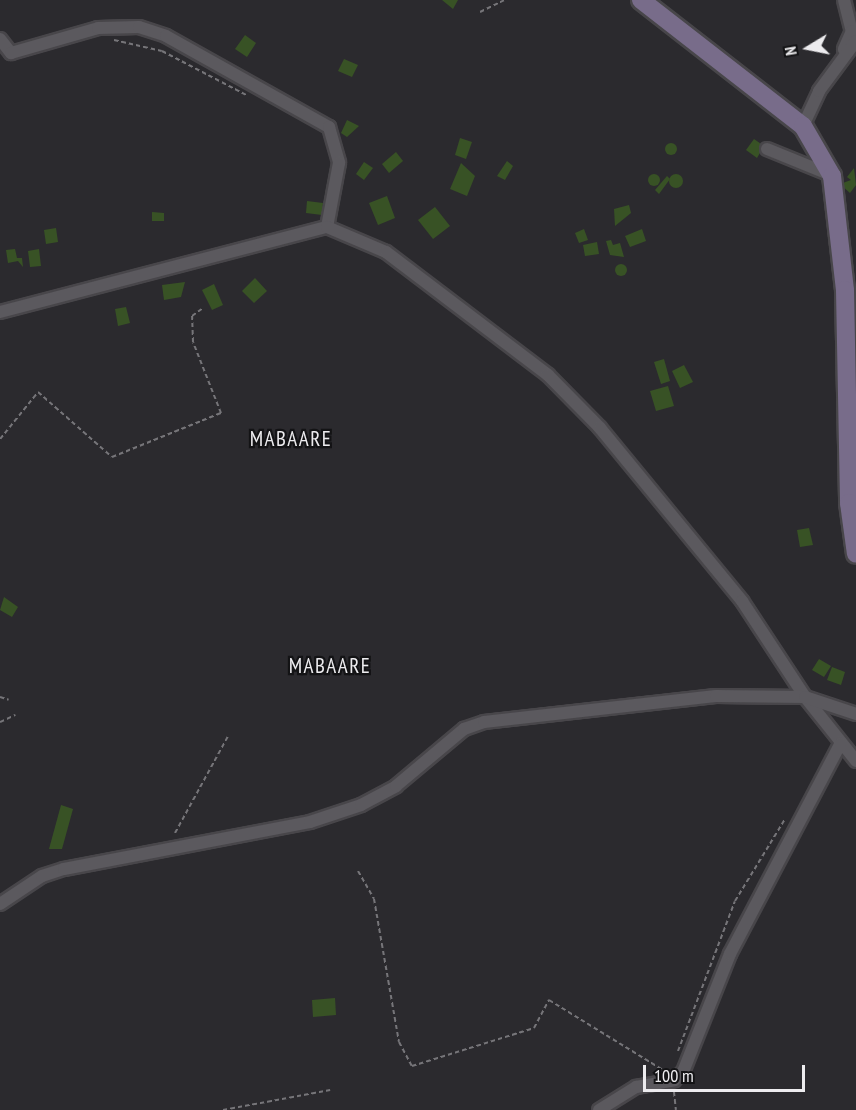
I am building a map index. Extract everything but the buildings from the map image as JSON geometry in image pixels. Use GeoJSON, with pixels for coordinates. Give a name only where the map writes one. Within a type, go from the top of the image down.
{"type":"FeatureCollection","features":[{"type":"Feature","properties":{"kind":"street"},"geometry":{"type":"LineString","coordinates":[[641,0],[803,126],[832,176],[845,290],[849,503],[856,554]]}},
{"type":"Feature","properties":{"kind":"street"},"geometry":{"type":"LineString","coordinates":[[836,70],[852,31],[844,0]]}},
{"type":"Feature","properties":{"kind":"street"},"geometry":{"type":"LineString","coordinates":[[0,39],[11,53],[93,34],[98,28],[139,27],[166,36],[328,127],[339,163],[327,227]]}},
{"type":"Feature","properties":{"kind":"street"},"geometry":{"type":"LineString","coordinates":[[803,126],[856,41]]}},
{"type":"Feature","properties":{"kind":"street"},"geometry":{"type":"LineString","coordinates":[[767,149],[832,176]]}},
{"type":"Feature","properties":{"kind":"street"},"geometry":{"type":"LineString","coordinates":[[0,312],[327,227],[405,264],[571,398],[742,601],[805,697],[856,761]]}},
{"type":"Feature","properties":{"kind":"street"},"geometry":{"type":"LineString","coordinates":[[0,903],[42,876],[64,869],[310,822],[361,805],[396,786],[464,729],[484,722],[707,697],[805,697],[856,714]]}},
{"type":"Feature","properties":{"kind":"street"},"geometry":{"type":"LineString","coordinates":[[599,1110],[636,1087],[674,1080],[690,1060],[730,954],[841,743]]}},
{"type":"Feature","properties":{"kind":"path"},"geometry":{"type":"LineString","coordinates":[[480,12],[504,0]]}},
{"type":"Feature","properties":{"kind":"path"},"geometry":{"type":"LineString","coordinates":[[93,34],[141,42],[202,71]]}},
{"type":"Feature","properties":{"kind":"path"},"geometry":{"type":"LineString","coordinates":[[0,439],[38,393],[112,457],[221,413],[193,342],[192,316],[203,308]]}},
{"type":"Feature","properties":{"kind":"path"},"geometry":{"type":"LineString","coordinates":[[0,697],[9,700]]}},
{"type":"Feature","properties":{"kind":"path"},"geometry":{"type":"LineString","coordinates":[[0,722],[15,715]]}},
{"type":"Feature","properties":{"kind":"path"},"geometry":{"type":"LineString","coordinates":[[175,833],[228,736]]}},
{"type":"Feature","properties":{"kind":"path"},"geometry":{"type":"LineString","coordinates":[[358,871],[374,899],[399,1042],[412,1066],[534,1028],[549,1000],[615,1036],[674,1080],[676,1110]]}},
{"type":"Feature","properties":{"kind":"path"},"geometry":{"type":"LineString","coordinates":[[223,1110],[330,1090]]}},
{"type":"Feature","properties":{"kind":"district","name":"MABAARE"},"geometry":{"type":"Point","coordinates":[291,439]}},
{"type":"Feature","properties":{"kind":"district","name":"MABAARE"},"geometry":{"type":"Point","coordinates":[330,666]}}]}
